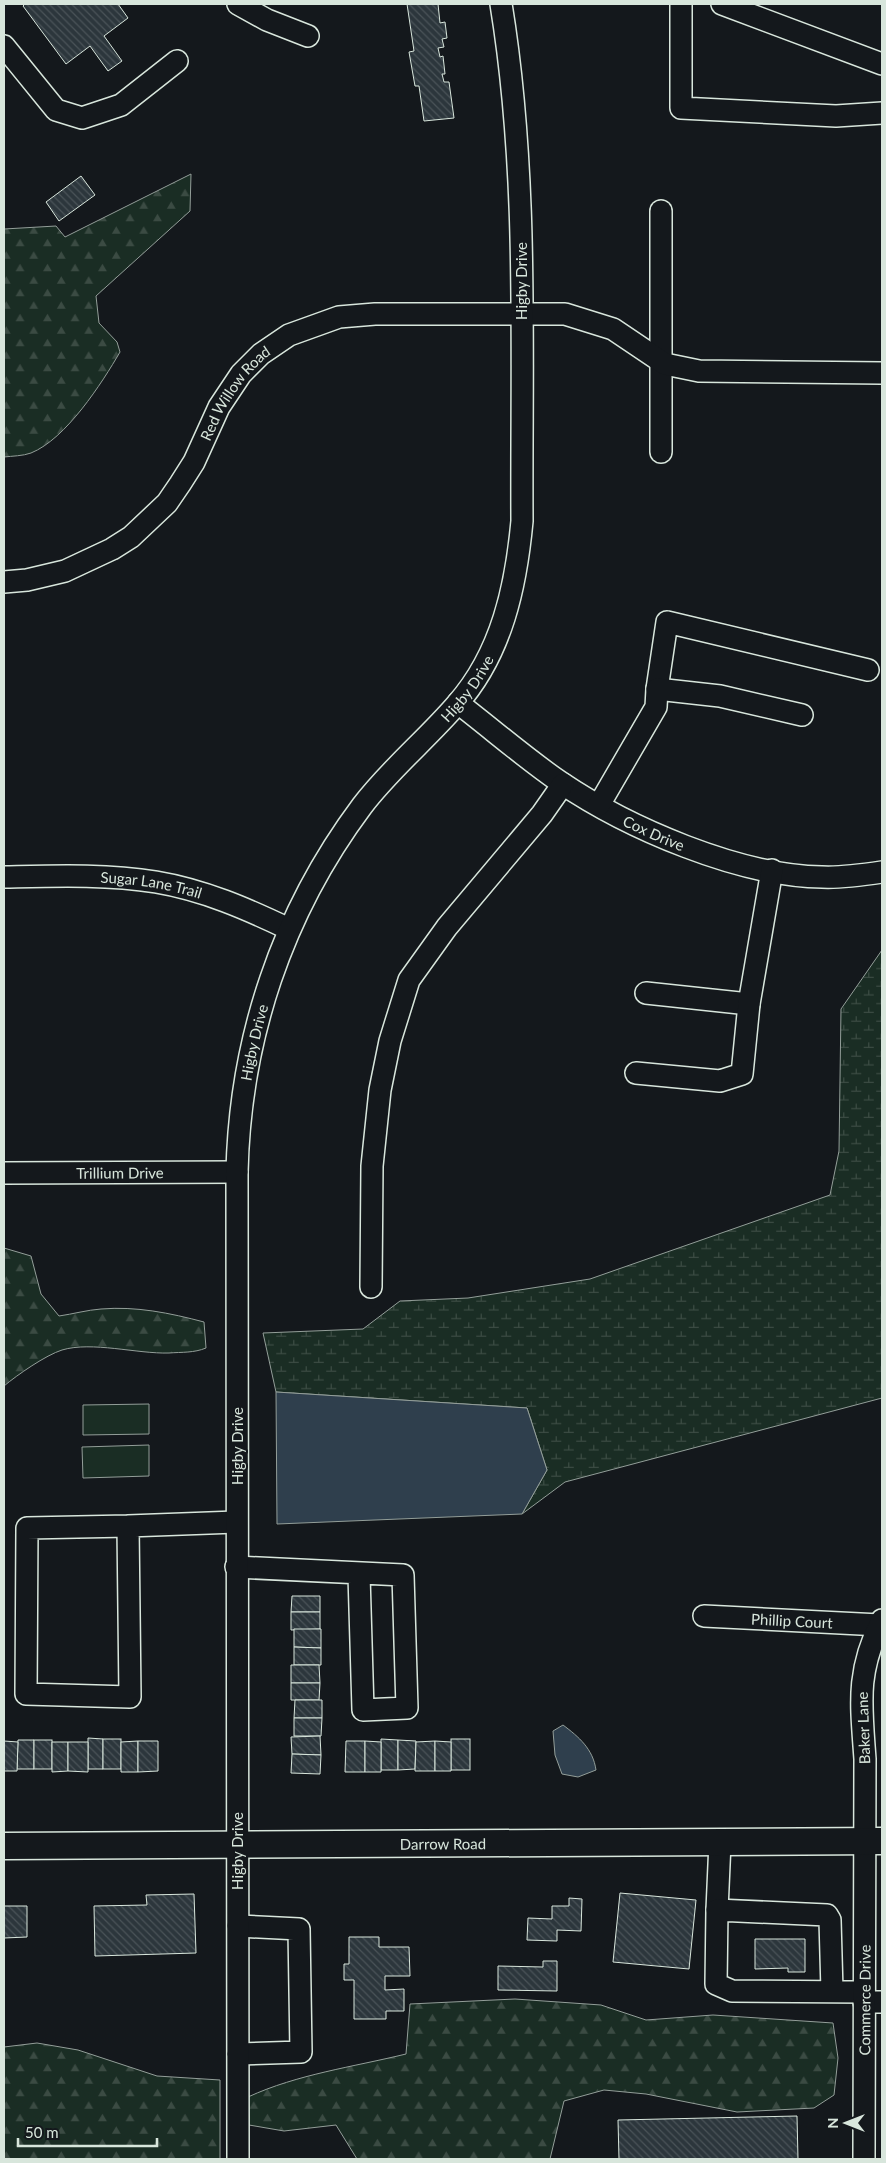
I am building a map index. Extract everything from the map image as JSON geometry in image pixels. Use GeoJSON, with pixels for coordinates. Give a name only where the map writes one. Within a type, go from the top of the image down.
{"type":"FeatureCollection","features":[{"type":"Feature","properties":{"kind":"main road","name":"Darrow Road"},"geometry":{"type":"LineString","coordinates":[[4,1846],[873,1841]]}},
{"type":"Feature","properties":{"kind":"street"},"geometry":{"type":"LineString","coordinates":[[238,4],[267,20],[308,36]]}},
{"type":"Feature","properties":{"kind":"street","name":"Higby Drive"},"geometry":{"type":"LineString","coordinates":[[238,2159],[236,1522],[238,1131],[248,1054],[262,1002],[289,929],[333,848],[363,805],[458,703],[479,672],[496,639],[508,607],[518,567],[522,521],[519,156],[508,46],[501,4]]}},
{"type":"Feature","properties":{"kind":"street"},"geometry":{"type":"LineString","coordinates":[[681,4],[681,108],[836,116],[882,113]]}},
{"type":"Feature","properties":{"kind":"street"},"geometry":{"type":"LineString","coordinates":[[722,4],[882,64]]}},
{"type":"Feature","properties":{"kind":"street"},"geometry":{"type":"LineString","coordinates":[[4,46],[56,110],[82,118],[121,105],[177,60]]}},
{"type":"Feature","properties":{"kind":"street"},"geometry":{"type":"LineString","coordinates":[[661,211],[661,452]]}},
{"type":"Feature","properties":{"kind":"street","name":"Red Willow Road"},"geometry":{"type":"LineString","coordinates":[[4,582],[46,576],[81,564],[112,549],[148,522],[167,503],[180,484],[202,447],[219,407],[236,381],[261,354],[289,335],[323,321],[375,314],[565,314],[612,329],[662,363]]}},
{"type":"Feature","properties":{"kind":"street"},"geometry":{"type":"LineString","coordinates":[[662,363],[699,371],[882,373]]}},
{"type":"Feature","properties":{"kind":"street"},"geometry":{"type":"LineString","coordinates":[[599,805],[656,707],[667,622],[868,670]]}},
{"type":"Feature","properties":{"kind":"street"},"geometry":{"type":"LineString","coordinates":[[657,689],[720,696],[802,715]]}},
{"type":"Feature","properties":{"kind":"street","name":"Cox Drive"},"geometry":{"type":"LineString","coordinates":[[458,703],[563,784],[640,826],[692,848],[772,870],[822,878],[882,872]]}},
{"type":"Feature","properties":{"kind":"street"},"geometry":{"type":"LineString","coordinates":[[370,1287],[372,1166],[380,1090],[390,1041],[409,980],[447,927],[542,814],[563,784]]}},
{"type":"Feature","properties":{"kind":"street"},"geometry":{"type":"LineString","coordinates":[[636,1073],[720,1081],[742,1074],[748,1004],[772,870]]}},
{"type":"Feature","properties":{"kind":"street","name":"Sugar Lane Trail"},"geometry":{"type":"LineString","coordinates":[[4,877],[86,877],[156,882],[216,897],[289,929]]}},
{"type":"Feature","properties":{"kind":"street"},"geometry":{"type":"LineString","coordinates":[[646,993],[748,1004]]}},
{"type":"Feature","properties":{"kind":"street","name":"Trillium Drive"},"geometry":{"type":"LineString","coordinates":[[4,1173],[237,1172]]}},
{"type":"Feature","properties":{"kind":"street"},"geometry":{"type":"LineString","coordinates":[[128,1526],[130,1697],[26,1694],[27,1528],[236,1522]]}},
{"type":"Feature","properties":{"kind":"street"},"geometry":{"type":"LineString","coordinates":[[236,1567],[403,1576],[407,1708],[363,1710],[359,1575]]}},
{"type":"Feature","properties":{"kind":"street","name":"Phillip Court"},"geometry":{"type":"LineString","coordinates":[[704,1616],[881,1622]]}},
{"type":"Feature","properties":{"kind":"street","name":"Baker Lane"},"geometry":{"type":"LineString","coordinates":[[873,1841],[863,1674],[870,1645],[881,1622]]}},
{"type":"Feature","properties":{"kind":"street","name":"Commerce Drive"},"geometry":{"type":"LineString","coordinates":[[864,2159],[873,1841]]}},
{"type":"Feature","properties":{"kind":"street"},"geometry":{"type":"LineString","coordinates":[[720,1842],[716,1984],[732,1991],[832,1992],[870,1998]]}},
{"type":"Feature","properties":{"kind":"street"},"geometry":{"type":"LineString","coordinates":[[717,1910],[827,1915],[830,1920],[832,1992]]}},
{"type":"Feature","properties":{"kind":"street"},"geometry":{"type":"LineString","coordinates":[[238,1926],[299,1929],[301,2052],[238,2054]]}},
{"type":"Feature","properties":{"kind":"green space"},"geometry":{"type":"Polygon","coordinates":[[[191,174],[190,211],[96,296],[99,323],[117,342],[120,352],[103,379],[82,409],[57,436],[31,453],[4,457],[4,229],[56,226],[65,237],[191,174]]]}},
{"type":"Feature","properties":{"kind":"green space"},"geometry":{"type":"Polygon","coordinates":[[[882,950],[882,1398],[565,1482],[522,1514],[547,1470],[527,1408],[276,1392],[263,1333],[363,1329],[400,1301],[468,1298],[590,1279],[830,1195],[839,1151],[841,1009],[882,950]]]}},
{"type":"Feature","properties":{"kind":"green space"},"geometry":{"type":"Polygon","coordinates":[[[4,1248],[31,1256],[41,1294],[59,1316],[114,1308],[140,1309],[178,1316],[204,1322],[206,1348],[192,1352],[169,1353],[101,1347],[62,1350],[48,1356],[4,1386],[4,1248]]]}},
{"type":"Feature","properties":{"kind":"green space"},"geometry":{"type":"Polygon","coordinates":[[[149,1404],[149,1434],[83,1435],[83,1405],[149,1404]]]}},
{"type":"Feature","properties":{"kind":"green space"},"geometry":{"type":"Polygon","coordinates":[[[149,1445],[149,1476],[83,1478],[82,1447],[149,1445]]]}},
{"type":"Feature","properties":{"kind":"green space"},"geometry":{"type":"Polygon","coordinates":[[[515,1999],[601,2005],[646,2020],[713,2015],[833,2023],[838,2058],[834,2095],[814,2108],[737,2112],[646,2094],[604,2090],[564,2101],[550,2159],[357,2159],[336,2125],[284,2131],[249,2125],[248,2097],[286,2082],[406,2054],[410,2004],[515,1999]]]}},
{"type":"Feature","properties":{"kind":"green space"},"geometry":{"type":"Polygon","coordinates":[[[37,2043],[78,2050],[157,2076],[220,2080],[220,2159],[4,2159],[4,2047],[37,2043]]]}},
{"type":"Feature","properties":{"kind":"water"},"geometry":{"type":"Polygon","coordinates":[[[276,1392],[527,1408],[547,1470],[522,1514],[277,1524],[276,1392]]]}},
{"type":"Feature","properties":{"kind":"water"},"geometry":{"type":"Polygon","coordinates":[[[563,1725],[584,1744],[592,1756],[596,1770],[578,1777],[562,1774],[555,1755],[553,1731],[563,1725]]]}},
{"type":"Feature","properties":{"kind":"building"},"geometry":{"type":"Polygon","coordinates":[[[25,4],[118,4],[128,18],[104,36],[122,61],[108,71],[90,46],[66,64],[23,6],[25,4]]]}},
{"type":"Feature","properties":{"kind":"building"},"geometry":{"type":"Polygon","coordinates":[[[407,4],[438,4],[440,23],[445,22],[447,38],[442,39],[444,47],[438,48],[440,57],[443,56],[445,74],[442,74],[444,82],[449,82],[454,118],[424,121],[419,86],[415,86],[409,52],[414,51],[407,4]]]}},
{"type":"Feature","properties":{"kind":"building"},"geometry":{"type":"Polygon","coordinates":[[[81,176],[95,195],[59,221],[46,202],[81,176]]]}},
{"type":"Feature","properties":{"kind":"building"},"geometry":{"type":"Polygon","coordinates":[[[292,1596],[320,1596],[320,1612],[291,1612],[292,1596]]]}},
{"type":"Feature","properties":{"kind":"building"},"geometry":{"type":"Polygon","coordinates":[[[291,1612],[320,1612],[320,1629],[291,1630],[291,1612]]]}},
{"type":"Feature","properties":{"kind":"building"},"geometry":{"type":"Polygon","coordinates":[[[294,1629],[321,1629],[321,1648],[294,1647],[294,1629]]]}},
{"type":"Feature","properties":{"kind":"building"},"geometry":{"type":"Polygon","coordinates":[[[294,1647],[321,1648],[321,1665],[294,1665],[294,1647]]]}},
{"type":"Feature","properties":{"kind":"building"},"geometry":{"type":"Polygon","coordinates":[[[291,1665],[319,1665],[320,1683],[291,1683],[291,1665]]]}},
{"type":"Feature","properties":{"kind":"building"},"geometry":{"type":"Polygon","coordinates":[[[291,1683],[320,1683],[319,1700],[291,1700],[291,1683]]]}},
{"type":"Feature","properties":{"kind":"building"},"geometry":{"type":"Polygon","coordinates":[[[295,1700],[322,1700],[322,1718],[294,1718],[295,1700]]]}},
{"type":"Feature","properties":{"kind":"building"},"geometry":{"type":"Polygon","coordinates":[[[294,1718],[322,1718],[321,1736],[294,1736],[294,1718]]]}},
{"type":"Feature","properties":{"kind":"building"},"geometry":{"type":"Polygon","coordinates":[[[320,1736],[321,1755],[292,1754],[291,1737],[320,1736]]]}},
{"type":"Feature","properties":{"kind":"building"},"geometry":{"type":"Polygon","coordinates":[[[88,1738],[103,1739],[103,1769],[88,1769],[88,1738]]]}},
{"type":"Feature","properties":{"kind":"building"},"geometry":{"type":"Polygon","coordinates":[[[103,1739],[121,1739],[121,1769],[103,1769],[103,1739]]]}},
{"type":"Feature","properties":{"kind":"building"},"geometry":{"type":"Polygon","coordinates":[[[381,1739],[398,1740],[398,1770],[381,1770],[381,1739]]]}},
{"type":"Feature","properties":{"kind":"building"},"geometry":{"type":"Polygon","coordinates":[[[451,1739],[470,1739],[470,1770],[451,1770],[451,1739]]]}},
{"type":"Feature","properties":{"kind":"building"},"geometry":{"type":"Polygon","coordinates":[[[18,1740],[34,1740],[34,1769],[17,1769],[18,1740]]]}},
{"type":"Feature","properties":{"kind":"building"},"geometry":{"type":"Polygon","coordinates":[[[34,1740],[52,1740],[52,1769],[34,1769],[34,1740]]]}},
{"type":"Feature","properties":{"kind":"building"},"geometry":{"type":"Polygon","coordinates":[[[398,1740],[416,1741],[415,1769],[398,1770],[398,1740]]]}},
{"type":"Feature","properties":{"kind":"building"},"geometry":{"type":"Polygon","coordinates":[[[4,1741],[18,1742],[17,1771],[4,1771],[4,1741]]]}},
{"type":"Feature","properties":{"kind":"building"},"geometry":{"type":"Polygon","coordinates":[[[138,1741],[138,1772],[121,1772],[121,1742],[138,1741]]]}},
{"type":"Feature","properties":{"kind":"building"},"geometry":{"type":"Polygon","coordinates":[[[138,1741],[158,1741],[158,1771],[138,1772],[138,1741]]]}},
{"type":"Feature","properties":{"kind":"building"},"geometry":{"type":"Polygon","coordinates":[[[346,1741],[365,1741],[365,1772],[345,1772],[346,1741]]]}},
{"type":"Feature","properties":{"kind":"building"},"geometry":{"type":"Polygon","coordinates":[[[365,1741],[381,1742],[381,1772],[365,1772],[365,1741]]]}},
{"type":"Feature","properties":{"kind":"building"},"geometry":{"type":"Polygon","coordinates":[[[435,1741],[435,1771],[415,1771],[416,1742],[435,1741]]]}},
{"type":"Feature","properties":{"kind":"building"},"geometry":{"type":"Polygon","coordinates":[[[435,1741],[451,1742],[451,1771],[435,1771],[435,1741]]]}},
{"type":"Feature","properties":{"kind":"building"},"geometry":{"type":"Polygon","coordinates":[[[52,1742],[68,1742],[68,1771],[52,1772],[52,1742]]]}},
{"type":"Feature","properties":{"kind":"building"},"geometry":{"type":"Polygon","coordinates":[[[68,1742],[88,1742],[88,1772],[68,1771],[68,1742]]]}},
{"type":"Feature","properties":{"kind":"building"},"geometry":{"type":"Polygon","coordinates":[[[292,1754],[321,1755],[320,1774],[291,1773],[292,1754]]]}},
{"type":"Feature","properties":{"kind":"building"},"geometry":{"type":"Polygon","coordinates":[[[620,1893],[696,1900],[689,1969],[613,1962],[620,1893]]]}},
{"type":"Feature","properties":{"kind":"building"},"geometry":{"type":"Polygon","coordinates":[[[194,1894],[196,1953],[95,1956],[94,1906],[147,1905],[146,1895],[194,1894]]]}},
{"type":"Feature","properties":{"kind":"building"},"geometry":{"type":"Polygon","coordinates":[[[569,1898],[582,1899],[581,1931],[557,1930],[557,1941],[527,1940],[528,1918],[552,1919],[552,1906],[569,1906],[569,1898]]]}},
{"type":"Feature","properties":{"kind":"building"},"geometry":{"type":"Polygon","coordinates":[[[4,1906],[27,1906],[27,1937],[4,1938],[4,1906]]]}},
{"type":"Feature","properties":{"kind":"building"},"geometry":{"type":"Polygon","coordinates":[[[349,1937],[379,1937],[379,1947],[409,1947],[410,1976],[385,1976],[385,1990],[404,1989],[404,2011],[386,2011],[386,2019],[354,2019],[354,1980],[344,1980],[344,1964],[349,1964],[349,1937]]]}},
{"type":"Feature","properties":{"kind":"building"},"geometry":{"type":"Polygon","coordinates":[[[755,1939],[805,1939],[805,1972],[788,1972],[788,1968],[755,1969],[755,1939]]]}},
{"type":"Feature","properties":{"kind":"building"},"geometry":{"type":"Polygon","coordinates":[[[543,1961],[557,1961],[557,1991],[498,1990],[498,1966],[543,1967],[543,1961]]]}},
{"type":"Feature","properties":{"kind":"building"},"geometry":{"type":"Polygon","coordinates":[[[797,2116],[798,2159],[619,2159],[618,2120],[797,2116]]]}}]}
